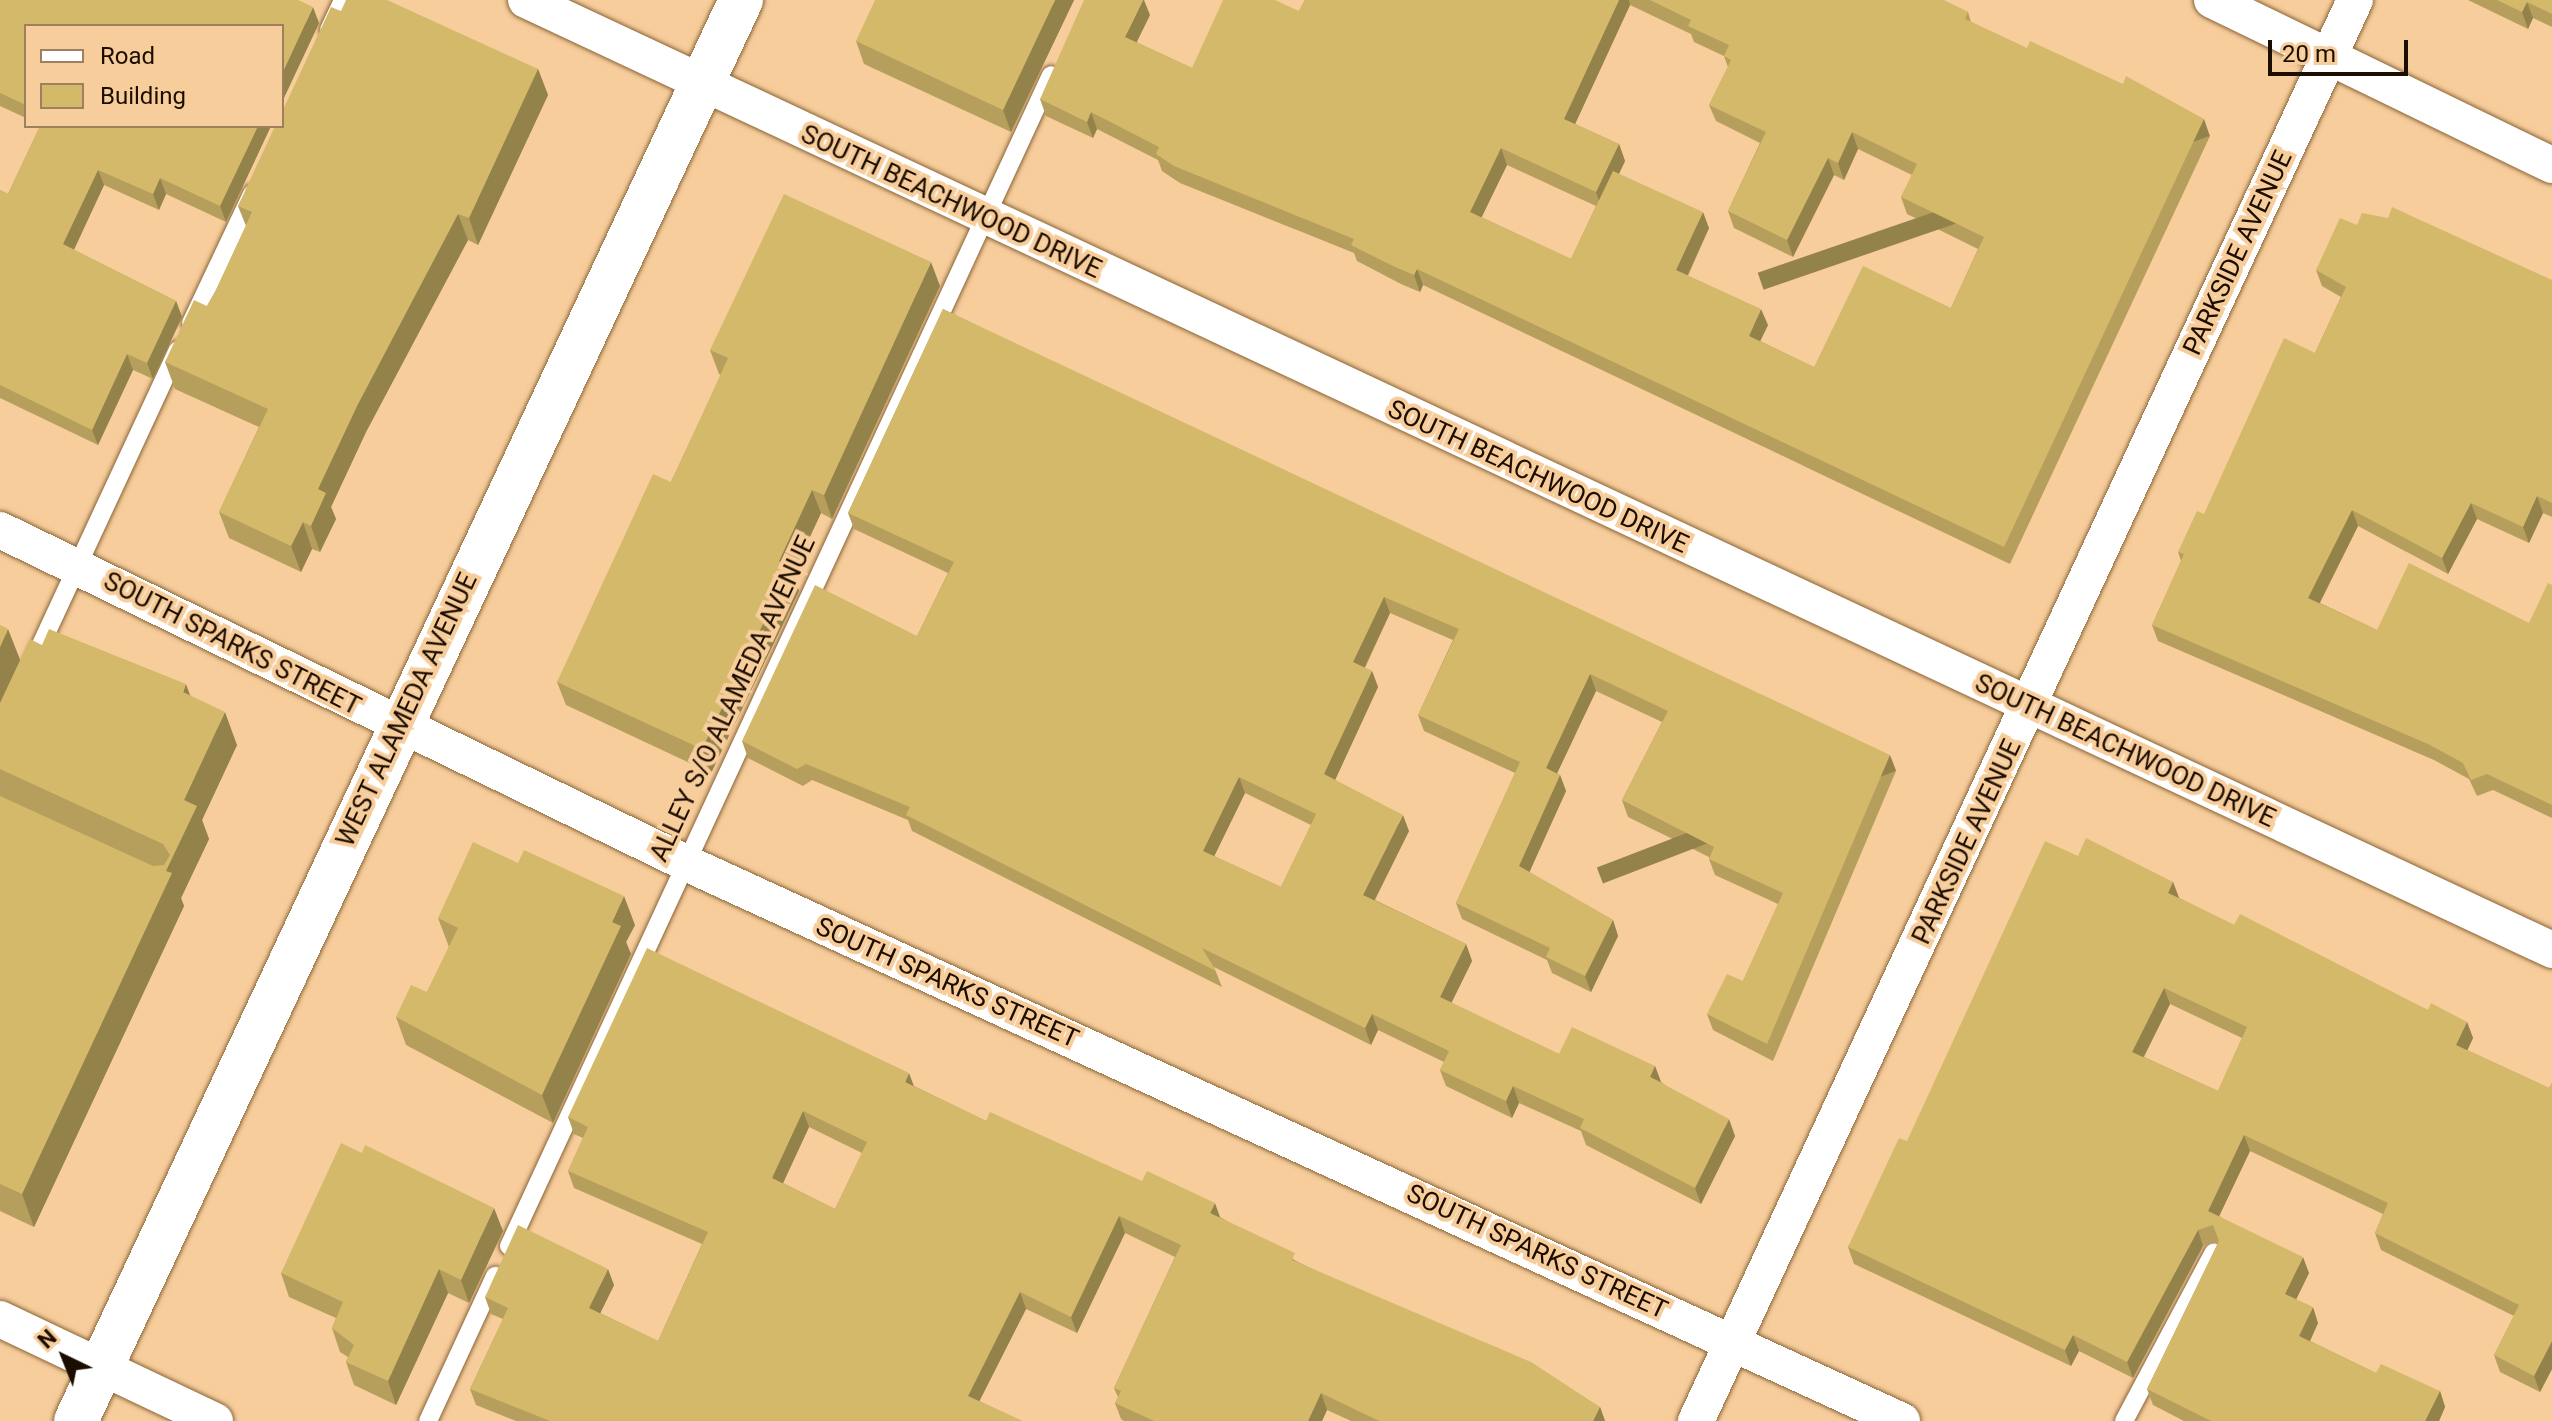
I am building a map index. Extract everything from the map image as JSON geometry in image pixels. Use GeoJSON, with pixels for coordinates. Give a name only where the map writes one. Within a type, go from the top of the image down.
{"type":"FeatureCollection","features":[{"type":"Feature","properties":{"kind":"main road","name":"WEST ALAMEDA AVENUE"},"geometry":{"type":"LineString","coordinates":[[76,1421],[398,727],[741,0]]}},
{"type":"Feature","properties":{"kind":"street","name":"SOUTH BEACHWOOD DRIVE"},"geometry":{"type":"LineString","coordinates":[[526,0],[984,218],[2552,950]]}},
{"type":"Feature","properties":{"kind":"street"},"geometry":{"type":"LineString","coordinates":[[2212,0],[2329,54],[2552,165]]}},
{"type":"Feature","properties":{"kind":"street","name":"PARKSIDE AVENUE"},"geometry":{"type":"LineString","coordinates":[[1696,1421],[2030,707],[2355,0]]}},
{"type":"Feature","properties":{"kind":"street","name":"SOUTH SPARKS STREET"},"geometry":{"type":"LineString","coordinates":[[0,530],[398,727],[686,863],[1902,1421]]}},
{"type":"Feature","properties":{"kind":"street"},"geometry":{"type":"LineString","coordinates":[[0,1319],[215,1421]]}},
{"type":"Feature","properties":{"kind":"lane"},"geometry":{"type":"LineString","coordinates":[[317,57],[343,0]]}},
{"type":"Feature","properties":{"kind":"lane","name":"ALLEY S/O ALAMEDA AVENUE"},"geometry":{"type":"LineString","coordinates":[[428,1421],[1060,54]]}},
{"type":"Feature","properties":{"kind":"lane"},"geometry":{"type":"LineString","coordinates":[[25,678],[263,170]]}},
{"type":"Feature","properties":{"kind":"lane"},"geometry":{"type":"LineString","coordinates":[[2124,1421],[2214,1252]]}},
{"type":"Feature","properties":{"kind":"building"},"geometry":{"type":"Polygon","coordinates":[[[0,0],[298,0],[313,7],[284,70],[284,24],[24,24],[24,104],[0,93],[0,0]]]}},
{"type":"Feature","properties":{"kind":"building"},"geometry":{"type":"Polygon","coordinates":[[[346,0],[387,0],[538,69],[469,218],[458,214],[357,406],[318,489],[326,493],[311,526],[303,522],[291,546],[219,512],[268,409],[165,362],[194,300],[207,306],[216,290],[252,212],[238,206],[274,128],[284,128],[284,108],[331,7],[341,11],[346,0]]]}},
{"type":"Feature","properties":{"kind":"building"},"geometry":{"type":"Polygon","coordinates":[[[875,0],[1055,0],[1003,110],[856,41],[875,0]]]}},
{"type":"Feature","properties":{"kind":"building"},"geometry":{"type":"Polygon","coordinates":[[[1084,0],[1143,0],[1125,37],[1192,68],[1223,0],[1275,0],[1299,11],[1305,0],[1619,0],[1564,119],[1619,144],[1596,192],[1501,148],[1470,212],[1571,259],[1613,171],[1703,212],[1676,270],[1761,309],[1749,336],[1814,367],[1863,266],[1951,308],[1984,237],[1901,197],[1917,164],[1852,132],[1838,163],[1828,158],[1787,240],[1728,211],[1766,132],[1709,105],[1731,60],[1724,56],[1729,45],[1688,26],[1691,20],[1650,0],[1943,0],[1968,12],[1965,19],[2027,48],[2030,41],[2123,84],[2126,76],[2204,119],[2004,547],[1417,269],[1414,275],[1395,267],[1351,245],[1354,239],[1174,166],[1156,154],[1159,147],[1091,112],[1087,122],[1040,99],[1084,0]]]}},
{"type":"Feature","properties":{"kind":"building"},"geometry":{"type":"Polygon","coordinates":[[[2497,0],[2552,0],[2552,14],[2527,2],[2522,12],[2497,0]]]}},
{"type":"Feature","properties":{"kind":"building"},"geometry":{"type":"Polygon","coordinates":[[[39,128],[257,128],[220,206],[160,178],[153,194],[98,170],[63,244],[176,301],[147,363],[127,354],[92,430],[0,385],[0,190],[8,194],[39,128]]]}},
{"type":"Feature","properties":{"kind":"building"},"geometry":{"type":"Polygon","coordinates":[[[784,194],[931,262],[824,495],[812,490],[779,561],[791,567],[702,749],[557,682],[653,474],[671,482],[728,358],[710,350],[784,194]]]}},
{"type":"Feature","properties":{"kind":"building"},"geometry":{"type":"Polygon","coordinates":[[[2392,207],[2552,280],[2552,503],[2537,496],[2523,527],[2471,503],[2442,558],[2352,510],[2308,598],[2377,630],[2409,563],[2529,623],[2548,583],[2552,585],[2552,805],[2487,774],[2471,780],[2463,763],[2428,744],[2152,625],[2184,554],[2178,552],[2197,511],[2204,514],[2284,338],[2315,353],[2346,287],[2316,270],[2340,218],[2357,225],[2362,213],[2388,218],[2392,207]]]}},
{"type":"Feature","properties":{"kind":"building"},"geometry":{"type":"Polygon","coordinates":[[[943,309],[1890,755],[1767,1044],[1707,1014],[1727,974],[1743,981],[1783,893],[1709,859],[1714,847],[1622,800],[1668,711],[1590,674],[1546,768],[1560,775],[1519,866],[1613,920],[1585,976],[1546,957],[1550,948],[1456,903],[1520,762],[1418,715],[1459,629],[1384,597],[1353,662],[1372,671],[1324,774],[1403,815],[1363,895],[1466,944],[1440,997],[1559,1054],[1572,1027],[1655,1066],[1650,1077],[1729,1119],[1695,1188],[1580,1128],[1584,1119],[1513,1086],[1506,1101],[1440,1070],[1449,1051],[1372,1014],[1365,1028],[1202,948],[1216,971],[906,815],[910,807],[806,764],[797,769],[742,741],[815,585],[917,636],[954,562],[848,513],[943,309]],[[1239,777],[1203,851],[1281,887],[1316,814],[1239,777]]]}},
{"type":"Feature","properties":{"kind":"building"},"geometry":{"type":"Polygon","coordinates":[[[0,625],[8,629],[0,647],[0,625]]]}},
{"type":"Feature","properties":{"kind":"building"},"geometry":{"type":"Polygon","coordinates":[[[49,629],[186,684],[183,692],[225,712],[184,800],[197,806],[166,871],[172,873],[22,1194],[0,1184],[0,796],[153,866],[164,865],[170,855],[163,844],[0,769],[0,703],[30,639],[42,645],[49,629]]]}},
{"type":"Feature","properties":{"kind":"building"},"geometry":{"type":"Polygon","coordinates":[[[2086,838],[2173,882],[2168,893],[2234,925],[2240,914],[2428,1010],[2431,1003],[2467,1022],[2456,1045],[2549,1088],[2552,1083],[2552,1341],[2534,1376],[2494,1355],[2519,1305],[2375,1233],[2388,1203],[2244,1135],[2208,1211],[2303,1257],[2285,1294],[2313,1307],[2299,1336],[2376,1373],[2381,1364],[2440,1391],[2425,1421],[2211,1421],[2147,1389],[2219,1241],[2213,1225],[2198,1230],[2127,1362],[2073,1335],[2065,1350],[1848,1247],[1899,1138],[1907,1141],[2045,841],[2078,856],[2086,838]],[[2164,988],[2132,1052],[2218,1091],[2247,1027],[2164,988]]]}},
{"type":"Feature","properties":{"kind":"building"},"geometry":{"type":"Polygon","coordinates":[[[473,842],[518,863],[524,850],[624,896],[612,922],[621,926],[542,1095],[396,1017],[411,985],[427,992],[458,928],[438,918],[473,842]]]}},
{"type":"Feature","properties":{"kind":"building"},"geometry":{"type":"Polygon","coordinates":[[[647,948],[909,1073],[905,1082],[986,1121],[990,1112],[1142,1181],[1147,1171],[1215,1203],[1210,1213],[1295,1253],[1292,1260],[1531,1362],[1600,1407],[1593,1421],[1379,1421],[1321,1393],[1308,1421],[1154,1421],[1115,1403],[1121,1391],[1114,1388],[1181,1245],[1119,1216],[1071,1317],[1020,1292],[968,1396],[1022,1421],[550,1421],[470,1389],[508,1308],[485,1297],[518,1225],[608,1269],[589,1308],[658,1341],[708,1232],[568,1171],[588,1127],[568,1117],[647,948]],[[803,1111],[772,1178],[835,1209],[867,1142],[803,1111]]]}},
{"type":"Feature","properties":{"kind":"building"},"geometry":{"type":"Polygon","coordinates":[[[341,1143],[362,1153],[365,1145],[494,1208],[461,1280],[439,1269],[388,1381],[346,1362],[354,1345],[332,1328],[343,1302],[281,1273],[341,1143]]]}}]}
